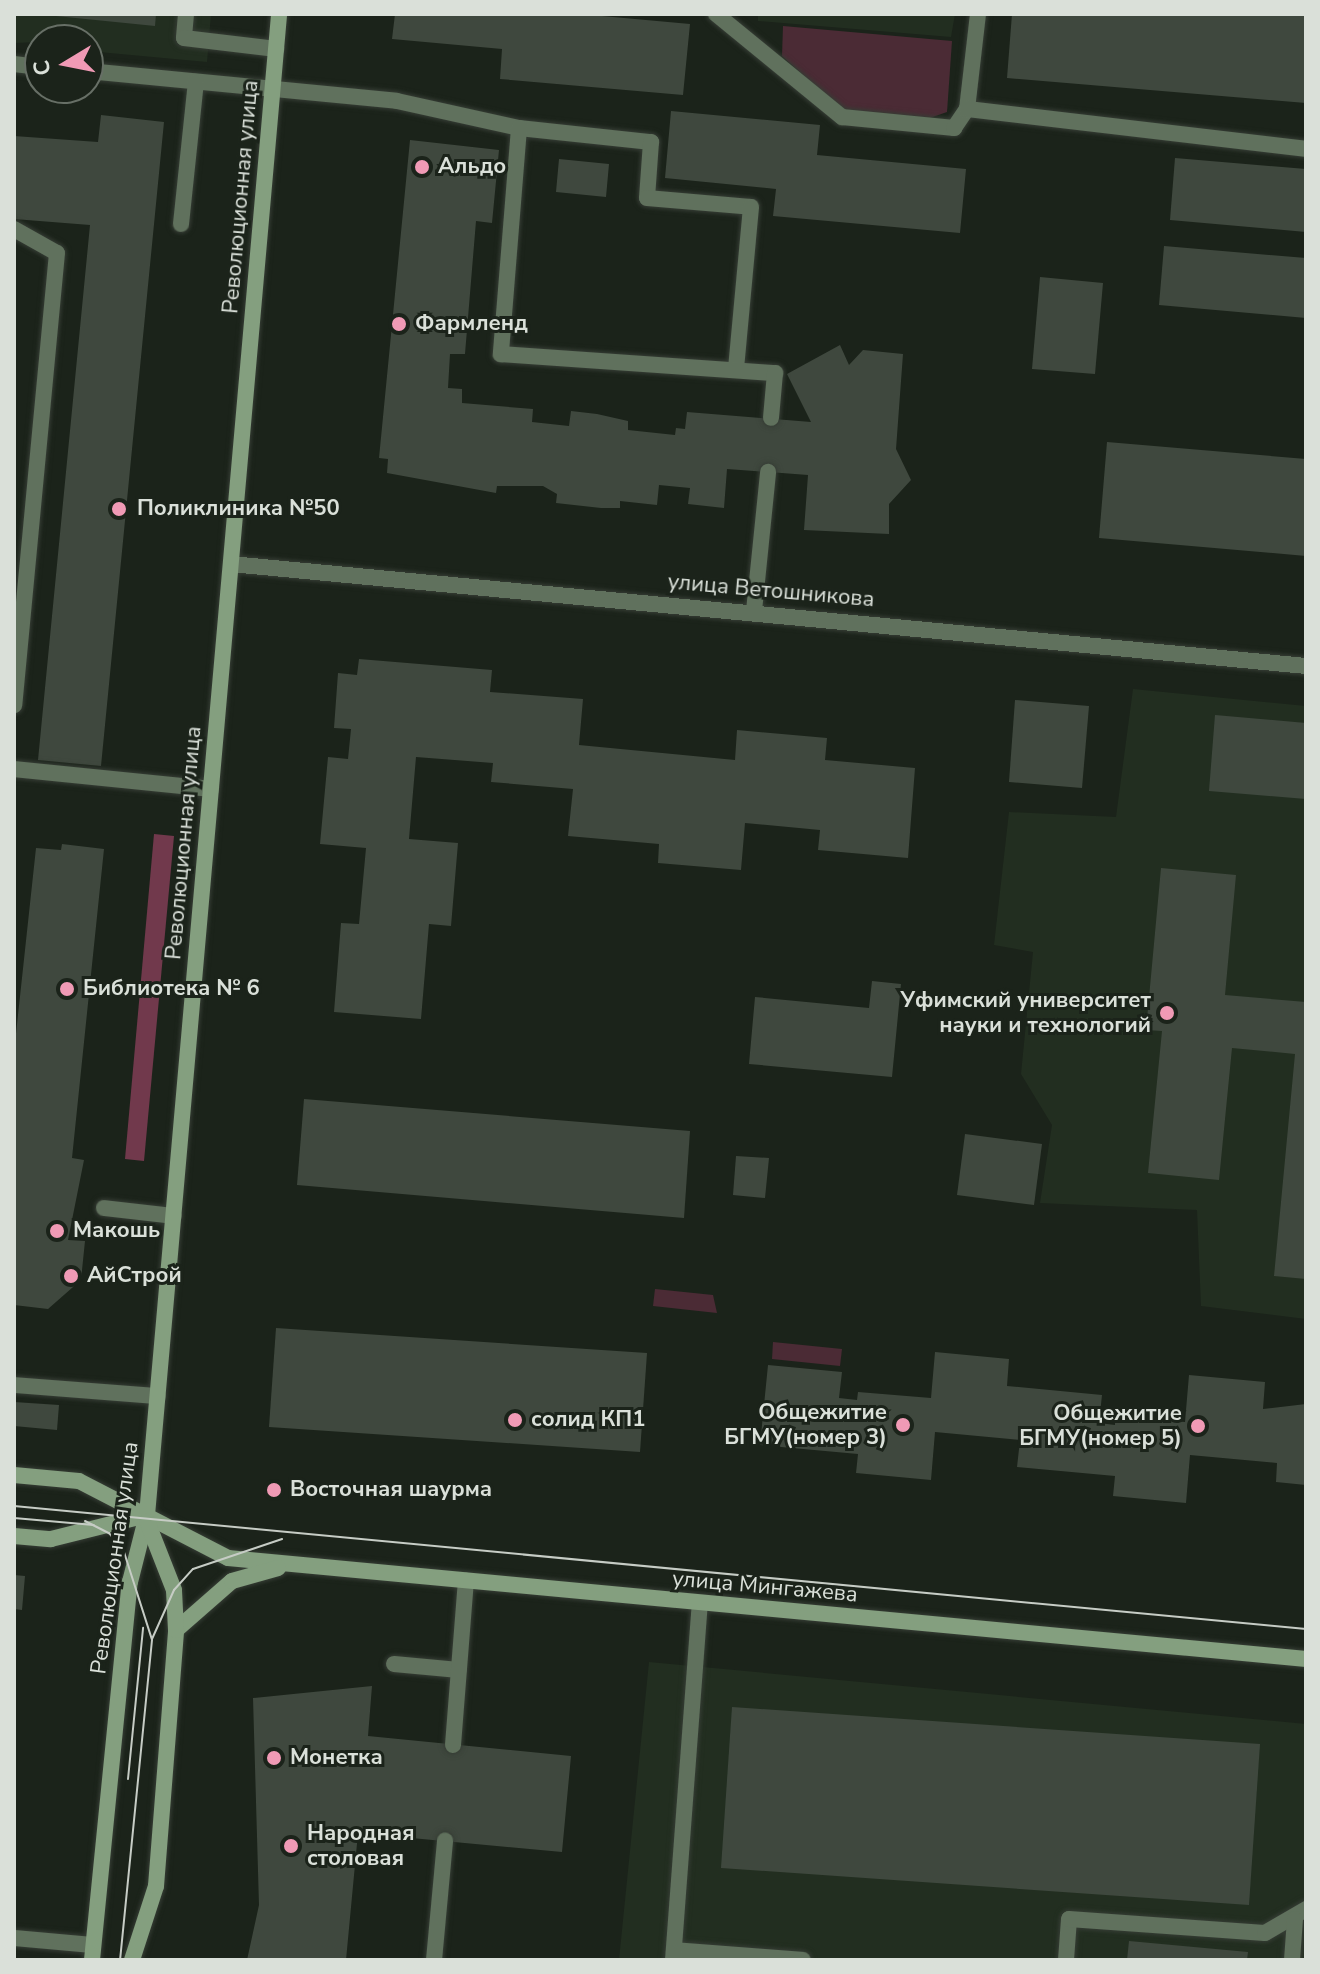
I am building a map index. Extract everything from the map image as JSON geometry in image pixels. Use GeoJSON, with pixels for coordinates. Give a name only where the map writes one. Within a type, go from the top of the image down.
{"type":"FeatureCollection","features":[{"type":"Feature","properties":{"kind":"main road","name":"Революционная улица"},"geometry":{"type":"LineString","coordinates":[[92,1952],[130,1582],[147,1518],[279,14]]}},
{"type":"Feature","properties":{"kind":"main road"},"geometry":{"type":"LineString","coordinates":[[14,1475],[79,1481],[147,1518],[174,1590],[176,1630],[156,1886],[132,1960]]}},
{"type":"Feature","properties":{"kind":"main road"},"geometry":{"type":"LineString","coordinates":[[14,1536],[51,1539],[147,1518]]}},
{"type":"Feature","properties":{"kind":"main road","name":"улица Мингажева"},"geometry":{"type":"LineString","coordinates":[[147,1518],[220,1556],[287,1565],[1306,1659]]}},
{"type":"Feature","properties":{"kind":"main road"},"geometry":{"type":"LineString","coordinates":[[176,1630],[232,1581],[287,1565]]}},
{"type":"Feature","properties":{"kind":"street"},"geometry":{"type":"LineString","coordinates":[[186,14],[184,38],[276,49]]}},
{"type":"Feature","properties":{"kind":"street"},"geometry":{"type":"LineString","coordinates":[[716,14],[842,117],[954,128],[967,109],[978,14]]}},
{"type":"Feature","properties":{"kind":"street"},"geometry":{"type":"LineString","coordinates":[[104,73],[397,101],[519,128],[651,142],[647,198],[751,207],[736,369]]}},
{"type":"Feature","properties":{"kind":"street"},"geometry":{"type":"LineString","coordinates":[[181,224],[196,82]]}},
{"type":"Feature","properties":{"kind":"street"},"geometry":{"type":"LineString","coordinates":[[967,109],[1306,149]]}},
{"type":"Feature","properties":{"kind":"street"},"geometry":{"type":"LineString","coordinates":[[519,128],[501,354],[775,373],[771,418]]}},
{"type":"Feature","properties":{"kind":"street"},"geometry":{"type":"LineString","coordinates":[[14,229],[57,253],[14,705]]}},
{"type":"Feature","properties":{"kind":"street"},"geometry":{"type":"LineString","coordinates":[[754,611],[768,472]]}},
{"type":"Feature","properties":{"kind":"street"},"geometry":{"type":"LineString","coordinates":[[14,504],[33,505]]}},
{"type":"Feature","properties":{"kind":"street","name":"улица Ветошникова"},"geometry":{"type":"LineString","coordinates":[[231,564],[754,611],[1306,666]]}},
{"type":"Feature","properties":{"kind":"street"},"geometry":{"type":"LineString","coordinates":[[14,769],[211,789]]}},
{"type":"Feature","properties":{"kind":"street"},"geometry":{"type":"LineString","coordinates":[[104,1208],[174,1216]]}},
{"type":"Feature","properties":{"kind":"street"},"geometry":{"type":"LineString","coordinates":[[14,1385],[158,1396]]}},
{"type":"Feature","properties":{"kind":"street"},"geometry":{"type":"LineString","coordinates":[[453,1745],[466,1581]]}},
{"type":"Feature","properties":{"kind":"street"},"geometry":{"type":"LineString","coordinates":[[700,1603],[674,1955],[803,1960]]}},
{"type":"Feature","properties":{"kind":"street"},"geometry":{"type":"LineString","coordinates":[[394,1664],[459,1670]]}},
{"type":"Feature","properties":{"kind":"street"},"geometry":{"type":"LineString","coordinates":[[434,1960],[445,1841]]}},
{"type":"Feature","properties":{"kind":"street"},"geometry":{"type":"LineString","coordinates":[[1066,1960],[1069,1919],[1265,1933],[1300,1914]]}},
{"type":"Feature","properties":{"kind":"street"},"geometry":{"type":"LineString","coordinates":[[1292,1960],[1300,1914]]}},
{"type":"Feature","properties":{"kind":"street"},"geometry":{"type":"LineString","coordinates":[[14,1938],[92,1952]]}},
{"type":"Feature","properties":{"kind":"shaded area"},"geometry":{"type":"Polygon","coordinates":[[[14,14],[211,14],[207,62],[104,52],[104,24],[24,24],[24,43],[14,43],[14,14]]]}},
{"type":"Feature","properties":{"kind":"shaded area"},"geometry":{"type":"Polygon","coordinates":[[[758,14],[955,14],[951,37],[758,21],[758,14]]]}},
{"type":"Feature","properties":{"kind":"shaded area"},"geometry":{"type":"Polygon","coordinates":[[[783,26],[952,41],[947,112],[927,119],[844,111],[782,56],[783,26]]]}},
{"type":"Feature","properties":{"kind":"shaded area","name":"Уфимский университет науки и технологий"},"geometry":{"type":"Polygon","coordinates":[[[1133,689],[1306,706],[1306,1319],[1201,1306],[1197,1210],[1040,1203],[1052,1125],[1021,1074],[1033,952],[994,945],[1009,812],[1116,817],[1133,689]]]}},
{"type":"Feature","properties":{"kind":"shaded area"},"geometry":{"type":"Polygon","coordinates":[[[154,834],[174,836],[144,1161],[125,1159],[154,834]]]}},
{"type":"Feature","properties":{"kind":"shaded area"},"geometry":{"type":"Polygon","coordinates":[[[655,1289],[713,1295],[717,1313],[653,1306],[655,1289]]]}},
{"type":"Feature","properties":{"kind":"shaded area"},"geometry":{"type":"Polygon","coordinates":[[[773,1342],[842,1349],[840,1366],[772,1359],[773,1342]]]}},
{"type":"Feature","properties":{"kind":"shaded area"},"geometry":{"type":"Polygon","coordinates":[[[649,1662],[1306,1724],[1306,1960],[619,1960],[649,1662]]]}},
{"type":"Feature","properties":{"kind":"building"},"geometry":{"type":"Polygon","coordinates":[[[36,14],[156,14],[155,26],[36,14]]]}},
{"type":"Feature","properties":{"kind":"building"},"geometry":{"type":"Polygon","coordinates":[[[395,14],[580,14],[690,24],[683,95],[500,79],[502,49],[392,39],[395,14]]]}},
{"type":"Feature","properties":{"kind":"building"},"geometry":{"type":"Polygon","coordinates":[[[1012,14],[1306,15],[1306,103],[1007,78],[1012,14]]]}},
{"type":"Feature","properties":{"kind":"building"},"geometry":{"type":"Polygon","coordinates":[[[671,111],[820,125],[817,155],[966,169],[960,233],[773,216],[776,189],[665,178],[671,111]]]}},
{"type":"Feature","properties":{"kind":"building"},"geometry":{"type":"Polygon","coordinates":[[[101,115],[164,122],[101,766],[38,760],[90,225],[14,219],[14,136],[98,142],[101,115]]]}},
{"type":"Feature","properties":{"kind":"building"},"geometry":{"type":"Polygon","coordinates":[[[410,140],[499,150],[492,223],[476,221],[465,354],[450,354],[448,388],[462,389],[462,403],[533,409],[532,422],[569,426],[571,411],[597,414],[628,421],[628,430],[675,435],[676,428],[685,429],[687,412],[811,422],[787,374],[840,345],[849,365],[863,350],[903,354],[896,449],[911,480],[889,504],[889,534],[804,530],[808,475],[727,469],[724,508],[688,504],[690,488],[659,485],[657,505],[620,501],[620,508],[601,508],[556,503],[557,494],[543,486],[497,486],[496,493],[387,473],[388,459],[379,458],[410,140]]]}},
{"type":"Feature","properties":{"kind":"building"},"geometry":{"type":"Polygon","coordinates":[[[1175,158],[1306,169],[1306,232],[1170,220],[1175,158]]]}},
{"type":"Feature","properties":{"kind":"building"},"geometry":{"type":"Polygon","coordinates":[[[559,159],[609,164],[606,197],[556,192],[559,159]]]}},
{"type":"Feature","properties":{"kind":"building"},"geometry":{"type":"Polygon","coordinates":[[[1164,246],[1306,258],[1306,318],[1159,305],[1164,246]]]}},
{"type":"Feature","properties":{"kind":"building"},"geometry":{"type":"Polygon","coordinates":[[[1040,277],[1103,283],[1095,374],[1032,369],[1040,277]]]}},
{"type":"Feature","properties":{"kind":"building"},"geometry":{"type":"Polygon","coordinates":[[[1107,442],[1306,459],[1306,556],[1099,538],[1107,442]]]}},
{"type":"Feature","properties":{"kind":"building"},"geometry":{"type":"Polygon","coordinates":[[[359,659],[492,670],[490,692],[583,699],[579,745],[735,760],[737,730],[827,738],[825,760],[915,768],[908,858],[818,850],[820,830],[745,823],[741,870],[658,863],[659,844],[568,836],[573,789],[491,782],[493,763],[416,757],[409,839],[458,843],[451,926],[429,924],[421,1019],[334,1012],[341,923],[359,924],[366,848],[320,844],[328,757],[348,759],[351,729],[334,728],[338,673],[357,675],[359,659]]]}},
{"type":"Feature","properties":{"kind":"building"},"geometry":{"type":"Polygon","coordinates":[[[1015,700],[1089,706],[1082,788],[1009,782],[1015,700]]]}},
{"type":"Feature","properties":{"kind":"building"},"geometry":{"type":"Polygon","coordinates":[[[1215,715],[1306,723],[1306,799],[1209,791],[1215,715]]]}},
{"type":"Feature","properties":{"kind":"building"},"geometry":{"type":"Polygon","coordinates":[[[62,844],[104,849],[72,1158],[84,1160],[68,1240],[85,1241],[81,1280],[48,1309],[14,1305],[14,1052],[36,848],[61,850],[62,844]]]}},
{"type":"Feature","properties":{"kind":"building"},"geometry":{"type":"Polygon","coordinates":[[[1161,868],[1236,875],[1225,995],[1306,1002],[1306,1279],[1274,1276],[1295,1054],[1232,1048],[1219,1180],[1148,1173],[1162,1031],[1146,1030],[1161,868]]]}},
{"type":"Feature","properties":{"kind":"building"},"geometry":{"type":"Polygon","coordinates":[[[872,981],[901,984],[892,1077],[749,1064],[755,997],[869,1008],[872,981]]]}},
{"type":"Feature","properties":{"kind":"building"},"geometry":{"type":"Polygon","coordinates":[[[304,1099],[690,1131],[684,1218],[297,1185],[304,1099]]]}},
{"type":"Feature","properties":{"kind":"building"},"geometry":{"type":"Polygon","coordinates":[[[965,1134],[1042,1144],[1034,1205],[957,1195],[965,1134]]]}},
{"type":"Feature","properties":{"kind":"building"},"geometry":{"type":"Polygon","coordinates":[[[736,1156],[769,1158],[765,1198],[733,1195],[736,1156]]]}},
{"type":"Feature","properties":{"kind":"building"},"geometry":{"type":"Polygon","coordinates":[[[276,1328],[647,1353],[640,1452],[269,1427],[276,1328]]]}},
{"type":"Feature","properties":{"kind":"building"},"geometry":{"type":"Polygon","coordinates":[[[935,1352],[1009,1359],[1007,1386],[1102,1395],[1099,1423],[1115,1425],[1115,1416],[1185,1422],[1189,1375],[1265,1382],[1263,1409],[1306,1404],[1306,1485],[1276,1482],[1277,1463],[1190,1455],[1186,1503],[1113,1496],[1115,1476],[1017,1467],[1020,1440],[935,1432],[931,1480],[856,1473],[858,1454],[760,1445],[768,1365],[842,1372],[839,1398],[857,1400],[858,1392],[931,1398],[935,1352]]]}},
{"type":"Feature","properties":{"kind":"building"},"geometry":{"type":"Polygon","coordinates":[[[14,1402],[59,1405],[57,1430],[14,1426],[14,1402]]]}},
{"type":"Feature","properties":{"kind":"building"},"geometry":{"type":"Polygon","coordinates":[[[14,1575],[25,1576],[22,1610],[14,1609],[14,1575]]]}},
{"type":"Feature","properties":{"kind":"building"},"geometry":{"type":"Polygon","coordinates":[[[372,1686],[368,1736],[571,1756],[562,1852],[358,1833],[346,1960],[247,1960],[259,1905],[253,1698],[372,1686]]]}},
{"type":"Feature","properties":{"kind":"building"},"geometry":{"type":"Polygon","coordinates":[[[732,1707],[1260,1744],[1249,1905],[721,1868],[732,1707]]]}},
{"type":"Feature","properties":{"kind":"building"},"geometry":{"type":"Polygon","coordinates":[[[1129,1941],[1248,1952],[1247,1960],[1127,1960],[1129,1941]]]}},
{"type":"Feature","properties":{"kind":"tram line"},"geometry":{"type":"LineString","coordinates":[[14,1506],[1306,1629]]}},
{"type":"Feature","properties":{"kind":"tram line"},"geometry":{"type":"LineString","coordinates":[[14,1518],[94,1525]]}},
{"type":"Feature","properties":{"kind":"tram line"},"geometry":{"type":"LineString","coordinates":[[85,1521],[109,1533],[124,1552],[152,1640],[120,1960]]}},
{"type":"Feature","properties":{"kind":"tram line"},"geometry":{"type":"LineString","coordinates":[[152,1639],[174,1590],[193,1569],[282,1539]]}},
{"type":"Feature","properties":{"kind":"tram line"},"geometry":{"type":"LineString","coordinates":[[128,1779],[143,1628]]}},
{"type":"Feature","properties":{"kind":"place","name":"Альдо"},"geometry":{"type":"Point","coordinates":[422,167]}},
{"type":"Feature","properties":{"kind":"place","name":"Фармленд"},"geometry":{"type":"Point","coordinates":[399,324]}},
{"type":"Feature","properties":{"kind":"place","name":"Поликлиника №50"},"geometry":{"type":"Point","coordinates":[119,509]}},
{"type":"Feature","properties":{"kind":"place","name":"Библиотека № 6"},"geometry":{"type":"Point","coordinates":[67,989]}},
{"type":"Feature","properties":{"kind":"place","name":"Уфимский университет науки и технологий"},"geometry":{"type":"Point","coordinates":[1167,1013]}},
{"type":"Feature","properties":{"kind":"place","name":"Макошь"},"geometry":{"type":"Point","coordinates":[57,1231]}},
{"type":"Feature","properties":{"kind":"place","name":"АйСтрой"},"geometry":{"type":"Point","coordinates":[71,1276]}},
{"type":"Feature","properties":{"kind":"place","name":"солид КП1"},"geometry":{"type":"Point","coordinates":[515,1420]}},
{"type":"Feature","properties":{"kind":"place","name":"Общежитие БГМУ(номер 3)"},"geometry":{"type":"Point","coordinates":[903,1425]}},
{"type":"Feature","properties":{"kind":"place","name":"Общежитие БГМУ(номер 5)"},"geometry":{"type":"Point","coordinates":[1198,1426]}},
{"type":"Feature","properties":{"kind":"place","name":"Восточная шаурма"},"geometry":{"type":"Point","coordinates":[274,1490]}},
{"type":"Feature","properties":{"kind":"place","name":"Монетка"},"geometry":{"type":"Point","coordinates":[274,1758]}},
{"type":"Feature","properties":{"kind":"place","name":"Народная столовая"},"geometry":{"type":"Point","coordinates":[291,1846]}}]}
